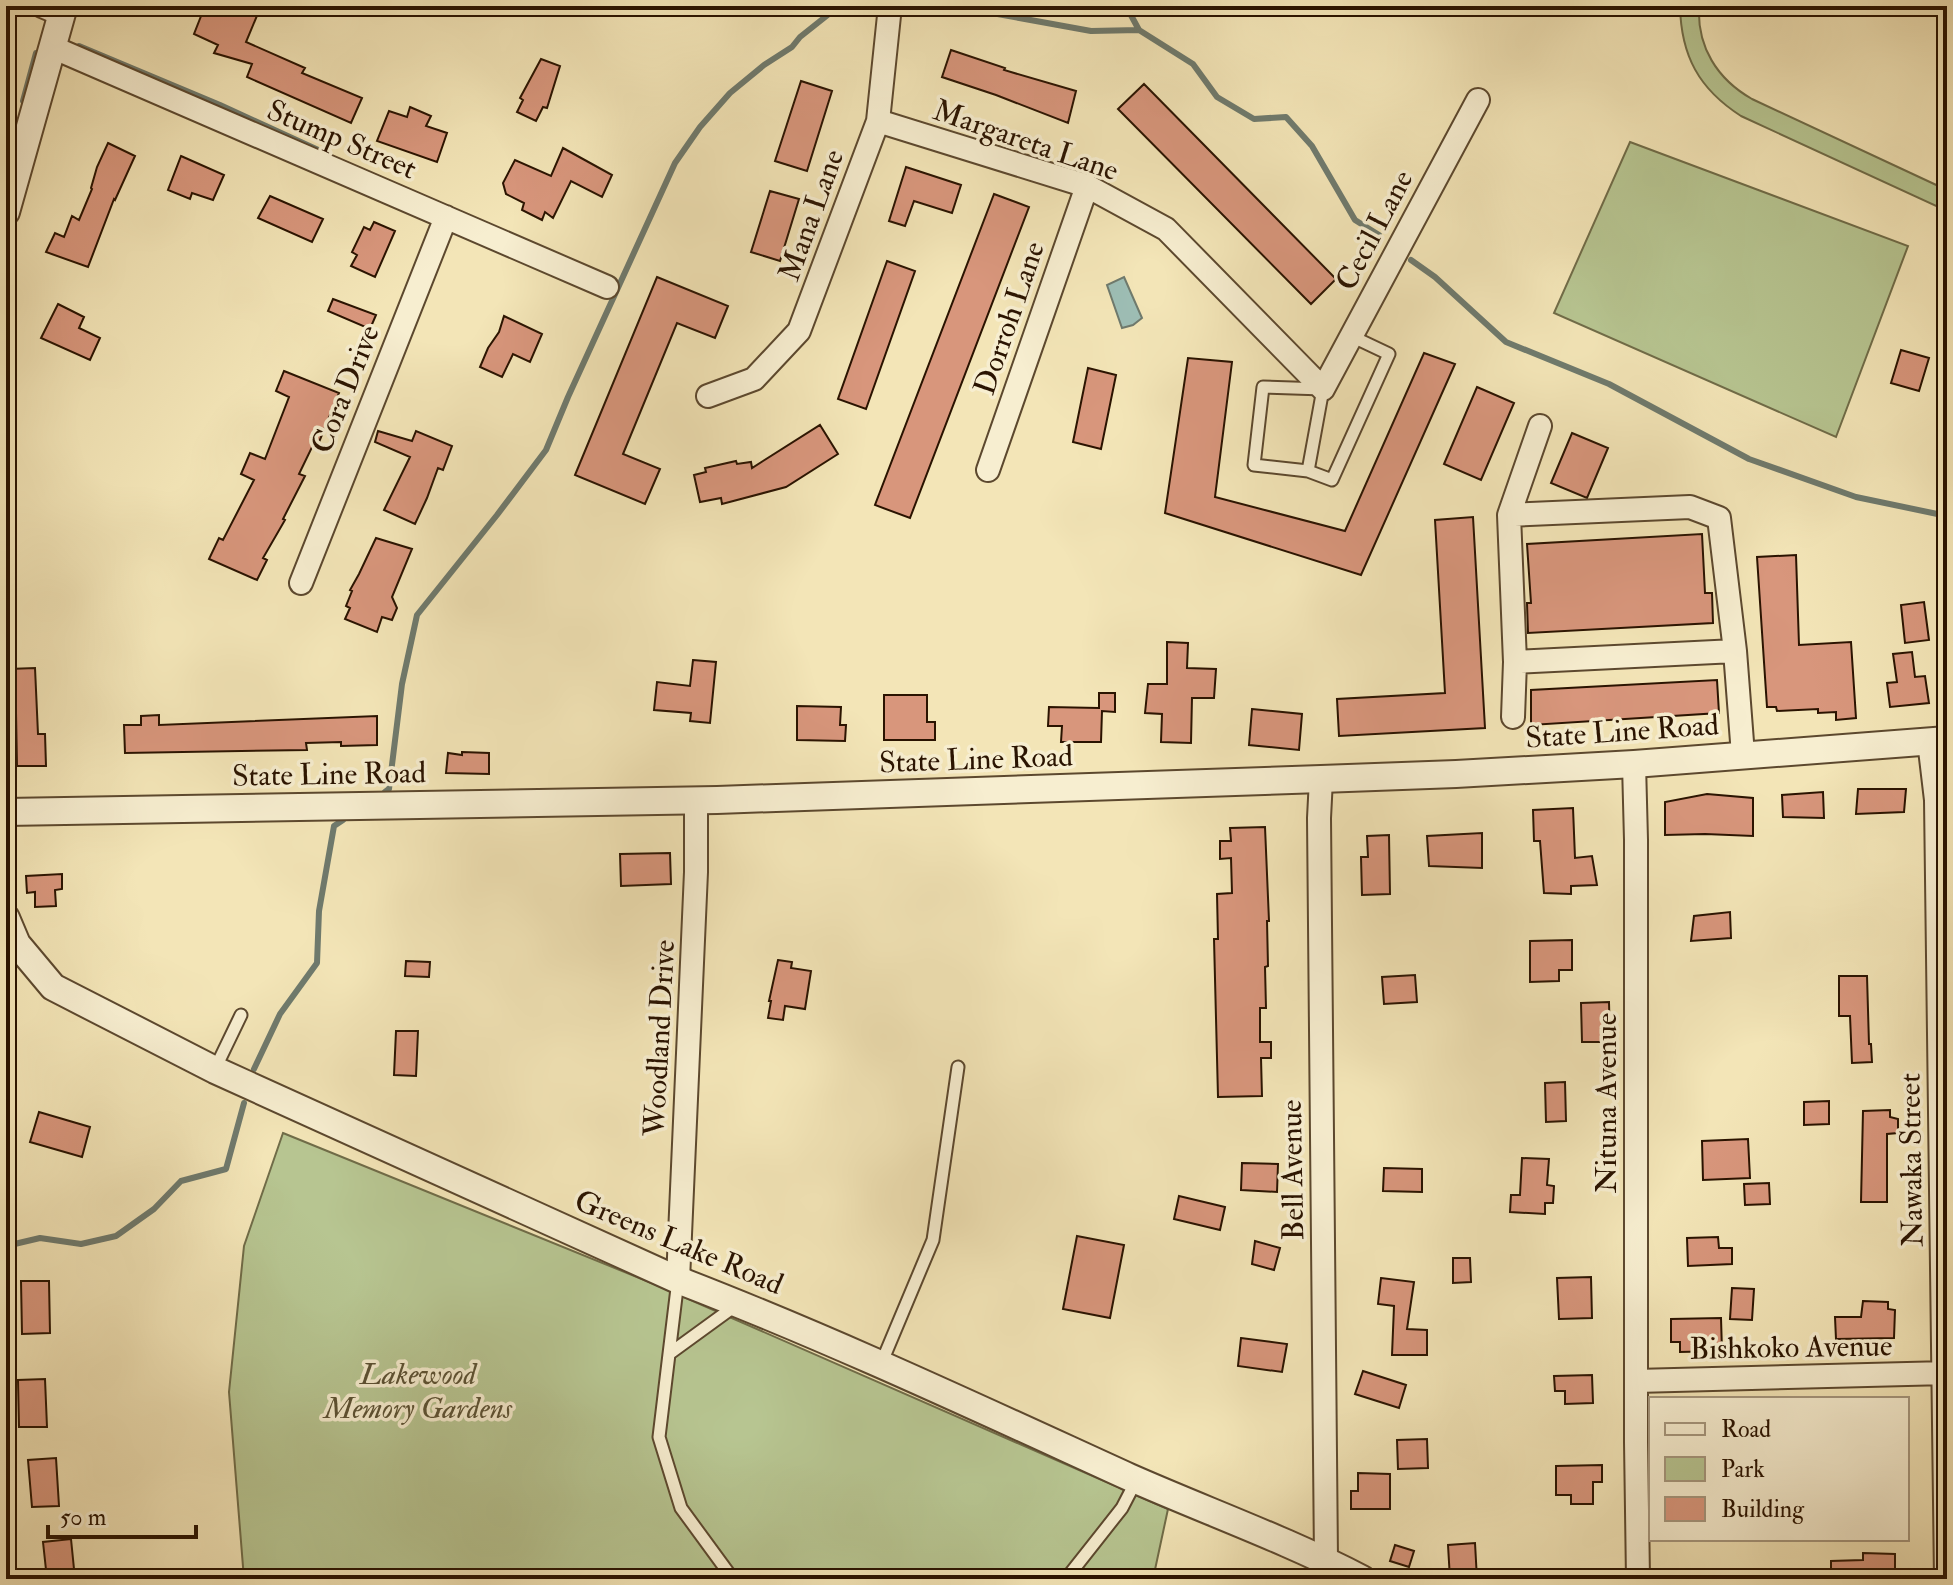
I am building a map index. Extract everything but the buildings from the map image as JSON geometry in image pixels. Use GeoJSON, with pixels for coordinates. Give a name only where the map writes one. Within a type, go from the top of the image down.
{"type":"FeatureCollection","features":[{"type":"Feature","properties":{"kind":"street","name":"Mana Lane"},"geometry":{"type":"LineString","coordinates":[[708,396],[754,379],[799,331],[878,121],[890,6]]}},
{"type":"Feature","properties":{"kind":"street"},"geometry":{"type":"LineString","coordinates":[[6,212],[52,47],[55,9]]}},
{"type":"Feature","properties":{"kind":"street","name":"Stump Street"},"geometry":{"type":"LineString","coordinates":[[52,47],[607,287]]}},
{"type":"Feature","properties":{"kind":"street","name":"Cecil Lane"},"geometry":{"type":"LineString","coordinates":[[1323,389],[1478,100]]}},
{"type":"Feature","properties":{"kind":"street","name":"Margareta Lane"},"geometry":{"type":"LineString","coordinates":[[878,121],[1087,186],[1166,229],[1323,389]]}},
{"type":"Feature","properties":{"kind":"street","name":"Dorroh Lane"},"geometry":{"type":"LineString","coordinates":[[988,470],[1087,186]]}},
{"type":"Feature","properties":{"kind":"street","name":"Cora Drive"},"geometry":{"type":"LineString","coordinates":[[301,583],[446,217]]}},
{"type":"Feature","properties":{"kind":"street"},"geometry":{"type":"LineString","coordinates":[[1513,717],[1515,662],[1509,515],[1540,426]]}},
{"type":"Feature","properties":{"kind":"street"},"geometry":{"type":"LineString","coordinates":[[1509,515],[1690,507],[1719,518],[1735,651],[1743,755]]}},
{"type":"Feature","properties":{"kind":"street"},"geometry":{"type":"LineString","coordinates":[[1515,662],[1735,651]]}},
{"type":"Feature","properties":{"kind":"street","name":"State Line Road"},"geometry":{"type":"LineString","coordinates":[[6,812],[696,800],[1456,774],[1634,764],[1938,740]]}},
{"type":"Feature","properties":{"kind":"street","name":"Nawaka Street"},"geometry":{"type":"LineString","coordinates":[[1938,740],[1936,816],[1946,1579]]}},
{"type":"Feature","properties":{"kind":"street","name":"Nituna Avenue"},"geometry":{"type":"LineString","coordinates":[[1634,764],[1638,1579]]}},
{"type":"Feature","properties":{"kind":"street","name":"Bell Avenue"},"geometry":{"type":"LineString","coordinates":[[1321,779],[1319,849],[1326,1560]]}},
{"type":"Feature","properties":{"kind":"street","name":"Woodland Drive"},"geometry":{"type":"LineString","coordinates":[[678,1280],[696,872],[696,800]]}},
{"type":"Feature","properties":{"kind":"street","name":"Greens Lake Road"},"geometry":{"type":"LineString","coordinates":[[6,918],[17,944],[53,987],[215,1070],[678,1280],[881,1365],[1137,1480],[1326,1560],[1362,1579]]}},
{"type":"Feature","properties":{"kind":"street","name":"Bishkoko Avenue"},"geometry":{"type":"LineString","coordinates":[[1636,1381],[1945,1373]]}},
{"type":"Feature","properties":{"kind":"lane"},"geometry":{"type":"LineString","coordinates":[[1308,471],[1323,389],[1263,387],[1254,465],[1308,471],[1332,480],[1389,354],[1351,336]]}},
{"type":"Feature","properties":{"kind":"lane"},"geometry":{"type":"LineString","coordinates":[[215,1070],[241,1015]]}},
{"type":"Feature","properties":{"kind":"lane"},"geometry":{"type":"LineString","coordinates":[[881,1365],[933,1240],[958,1067]]}},
{"type":"Feature","properties":{"kind":"lane"},"geometry":{"type":"LineString","coordinates":[[678,1280],[659,1437],[681,1508],[733,1579]]}},
{"type":"Feature","properties":{"kind":"lane"},"geometry":{"type":"LineString","coordinates":[[669,1354],[739,1303]]}},
{"type":"Feature","properties":{"kind":"lane"},"geometry":{"type":"LineString","coordinates":[[1066,1579],[1122,1508],[1137,1480]]}},
{"type":"Feature","properties":{"kind":"green space"},"geometry":{"type":"Polygon","coordinates":[[[1680,6],[1699,6],[1699,21],[1706,48],[1719,72],[1740,91],[1947,190],[1947,211],[1741,116],[1726,106],[1695,70],[1684,40],[1680,6]]]}},
{"type":"Feature","properties":{"kind":"green space"},"geometry":{"type":"Polygon","coordinates":[[[1630,142],[1908,246],[1836,437],[1554,313],[1630,142]]]}},
{"type":"Feature","properties":{"kind":"green space","name":"Lakewood Memory Gardens"},"geometry":{"type":"Polygon","coordinates":[[[283,1133],[654,1284],[1168,1509],[1153,1579],[244,1579],[229,1392],[244,1246],[283,1133]]]}},
{"type":"Feature","properties":{"kind":"water"},"geometry":{"type":"Polygon","coordinates":[[[1124,277],[1142,318],[1122,328],[1107,285],[1124,277]]]}},
{"type":"Feature","properties":{"kind":"waterway"},"geometry":{"type":"LineString","coordinates":[[385,792],[389,789],[402,684],[417,615],[546,450],[675,163],[700,127],[730,93],[792,47],[839,6]]}},
{"type":"Feature","properties":{"kind":"waterway"},"geometry":{"type":"LineString","coordinates":[[953,6],[1091,31],[1139,30]]}},
{"type":"Feature","properties":{"kind":"waterway"},"geometry":{"type":"LineString","coordinates":[[1126,6],[1139,30],[1193,64],[1217,97],[1254,119],[1286,117],[1312,146],[1355,220],[1379,235]]}},
{"type":"Feature","properties":{"kind":"waterway"},"geometry":{"type":"LineString","coordinates":[[79,46],[327,154]]}},
{"type":"Feature","properties":{"kind":"waterway"},"geometry":{"type":"LineString","coordinates":[[23,101],[36,53]]}},
{"type":"Feature","properties":{"kind":"waterway"},"geometry":{"type":"LineString","coordinates":[[1411,260],[1435,277],[1506,342],[1609,384],[1749,459],[1856,497],[1947,516]]}},
{"type":"Feature","properties":{"kind":"waterway"},"geometry":{"type":"LineString","coordinates":[[254,1069],[280,1014],[317,963],[319,911],[334,826],[343,820]]}},
{"type":"Feature","properties":{"kind":"waterway"},"geometry":{"type":"LineString","coordinates":[[6,1246],[40,1238],[81,1244],[116,1236],[154,1209],[181,1181],[226,1169],[244,1103]]}}]}
